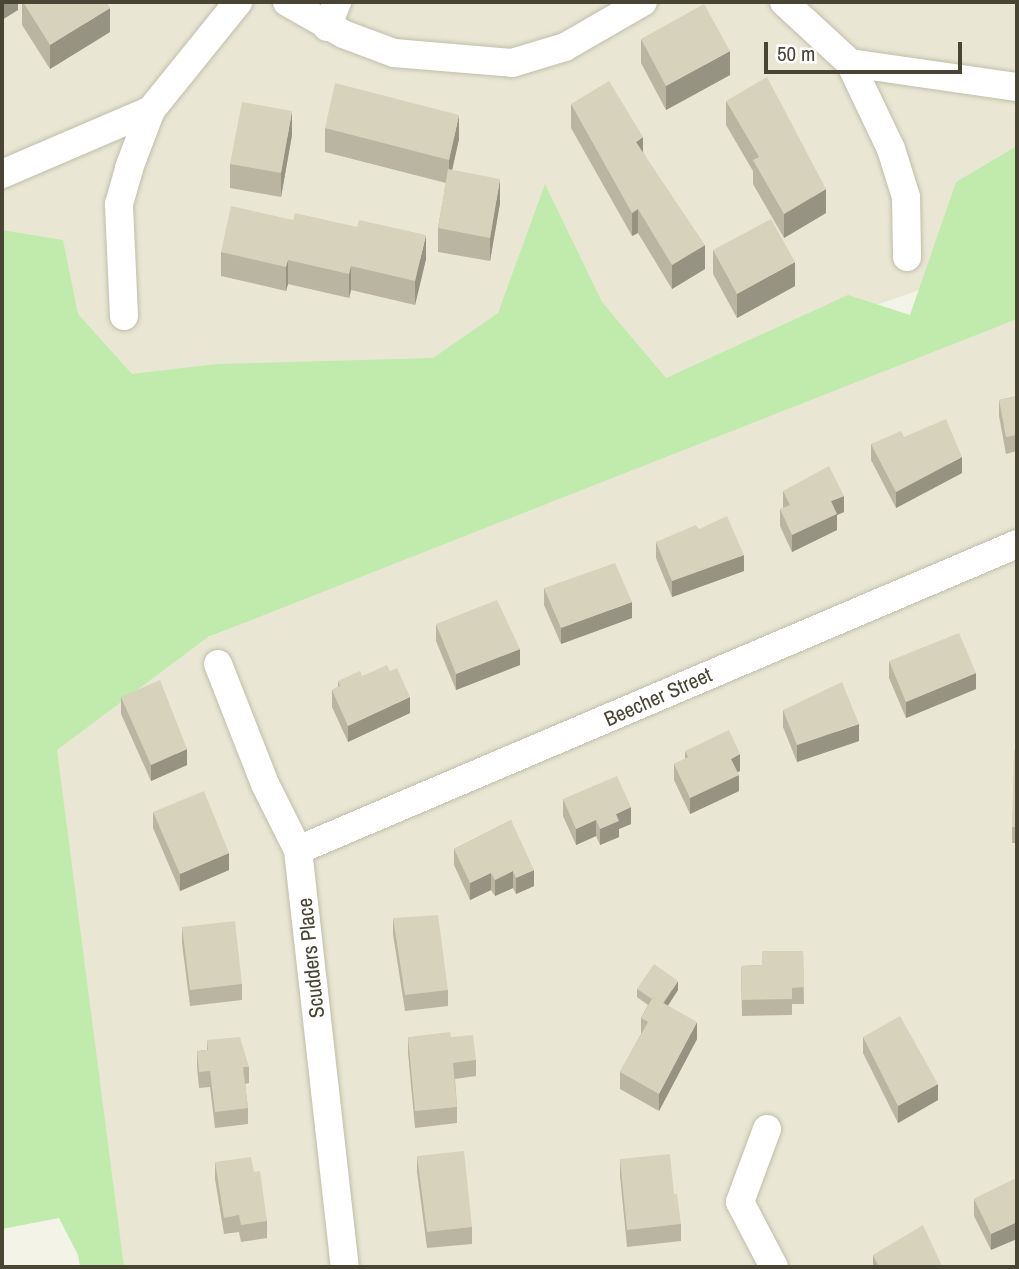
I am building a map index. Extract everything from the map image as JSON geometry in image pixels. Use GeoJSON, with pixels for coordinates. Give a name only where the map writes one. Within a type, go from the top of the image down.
{"type":"FeatureCollection","features":[{"type":"Feature","properties":{"kind":"street"},"geometry":{"type":"LineString","coordinates":[[124,316],[119,204],[151,110],[238,2]]}},
{"type":"Feature","properties":{"kind":"street"},"geometry":{"type":"LineString","coordinates":[[287,2],[332,14],[394,53],[512,63],[565,47],[643,2]]}},
{"type":"Feature","properties":{"kind":"street"},"geometry":{"type":"LineString","coordinates":[[784,2],[850,63],[891,149],[906,197],[907,257]]}},
{"type":"Feature","properties":{"kind":"street"},"geometry":{"type":"LineString","coordinates":[[850,63],[1017,87]]}},
{"type":"Feature","properties":{"kind":"street"},"geometry":{"type":"LineString","coordinates":[[2,174],[151,110]]}},
{"type":"Feature","properties":{"kind":"street","name":"Beecher Street"},"geometry":{"type":"LineString","coordinates":[[298,850],[1017,544]]}},
{"type":"Feature","properties":{"kind":"street","name":"Scudders Place"},"geometry":{"type":"LineString","coordinates":[[218,664],[265,784],[298,850],[345,1267]]}},
{"type":"Feature","properties":{"kind":"street"},"geometry":{"type":"LineString","coordinates":[[766,1129],[740,1202],[774,1267]]}},
{"type":"Feature","properties":{"kind":"shaded area"},"geometry":{"type":"Polygon","coordinates":[[[2,2],[1017,2],[1017,256],[2,609],[2,2]]]}},
{"type":"Feature","properties":{"kind":"shaded area"},"geometry":{"type":"Polygon","coordinates":[[[1017,300],[1017,1267],[103,1267],[40,734],[197,642],[1017,300]]]}},
{"type":"Feature","properties":{"kind":"green space"},"geometry":{"type":"Polygon","coordinates":[[[1017,146],[1017,319],[208,637],[57,750],[124,1267],[80,1267],[78,1255],[59,1218],[2,1229],[2,230],[63,240],[78,314],[132,374],[217,364],[433,358],[498,313],[545,184],[602,302],[666,378],[848,295],[910,315],[956,182],[1017,146]]]}},
{"type":"Feature","properties":{"kind":"building"},"geometry":{"type":"Polygon","coordinates":[[[23,2],[106,2],[110,8],[50,45],[23,2]]]}},
{"type":"Feature","properties":{"kind":"building"},"geometry":{"type":"Polygon","coordinates":[[[704,4],[730,51],[666,86],[641,39],[704,4]]]}},
{"type":"Feature","properties":{"kind":"building"},"geometry":{"type":"Polygon","coordinates":[[[767,77],[826,189],[784,214],[753,160],[759,157],[726,101],[767,77]]]}},
{"type":"Feature","properties":{"kind":"building"},"geometry":{"type":"Polygon","coordinates":[[[609,81],[643,137],[636,142],[705,245],[672,265],[638,209],[632,213],[571,104],[609,81]]]}},
{"type":"Feature","properties":{"kind":"building"},"geometry":{"type":"Polygon","coordinates":[[[335,83],[459,115],[449,160],[325,128],[335,83]]]}},
{"type":"Feature","properties":{"kind":"building"},"geometry":{"type":"Polygon","coordinates":[[[242,102],[292,111],[281,173],[230,164],[242,102]]]}},
{"type":"Feature","properties":{"kind":"building"},"geometry":{"type":"Polygon","coordinates":[[[448,169],[500,179],[490,238],[438,228],[448,169]]]}},
{"type":"Feature","properties":{"kind":"building"},"geometry":{"type":"Polygon","coordinates":[[[231,206],[293,220],[295,213],[357,227],[359,220],[426,235],[415,281],[351,266],[349,274],[288,260],[286,267],[221,252],[231,206]]]}},
{"type":"Feature","properties":{"kind":"building"},"geometry":{"type":"Polygon","coordinates":[[[771,219],[795,262],[737,294],[713,250],[771,219]]]}},
{"type":"Feature","properties":{"kind":"building"},"geometry":{"type":"Polygon","coordinates":[[[1017,396],[1017,435],[1006,437],[999,400],[1017,396]]]}},
{"type":"Feature","properties":{"kind":"building"},"geometry":{"type":"Polygon","coordinates":[[[946,419],[962,457],[896,492],[871,444],[901,431],[904,437],[946,419]]]}},
{"type":"Feature","properties":{"kind":"building"},"geometry":{"type":"Polygon","coordinates":[[[829,466],[844,496],[831,501],[837,514],[792,535],[780,509],[790,505],[783,491],[829,466]]]}},
{"type":"Feature","properties":{"kind":"building"},"geometry":{"type":"Polygon","coordinates":[[[727,516],[744,555],[672,581],[656,542],[696,525],[699,529],[727,516]]]}},
{"type":"Feature","properties":{"kind":"building"},"geometry":{"type":"Polygon","coordinates":[[[615,563],[632,602],[561,628],[544,588],[615,563]]]}},
{"type":"Feature","properties":{"kind":"building"},"geometry":{"type":"Polygon","coordinates":[[[497,600],[520,649],[456,674],[436,624],[497,600]]]}},
{"type":"Feature","properties":{"kind":"building"},"geometry":{"type":"Polygon","coordinates":[[[959,633],[976,673],[906,702],[889,661],[959,633]]]}},
{"type":"Feature","properties":{"kind":"building"},"geometry":{"type":"Polygon","coordinates":[[[387,665],[390,671],[397,668],[410,697],[348,726],[332,690],[340,686],[338,681],[360,671],[362,676],[387,665]]]}},
{"type":"Feature","properties":{"kind":"building"},"geometry":{"type":"Polygon","coordinates":[[[160,680],[187,749],[151,765],[121,697],[160,680]]]}},
{"type":"Feature","properties":{"kind":"building"},"geometry":{"type":"Polygon","coordinates":[[[842,682],[859,724],[797,745],[783,710],[842,682]]]}},
{"type":"Feature","properties":{"kind":"building"},"geometry":{"type":"Polygon","coordinates":[[[729,730],[740,754],[731,759],[739,775],[690,798],[674,764],[688,757],[685,751],[729,730]]]}},
{"type":"Feature","properties":{"kind":"building"},"geometry":{"type":"Polygon","coordinates":[[[1014,750],[1017,750],[1017,827],[1012,827],[1014,750]]]}},
{"type":"Feature","properties":{"kind":"building"},"geometry":{"type":"Polygon","coordinates":[[[617,776],[631,807],[616,814],[619,821],[600,829],[596,820],[576,829],[563,799],[617,776]]]}},
{"type":"Feature","properties":{"kind":"building"},"geometry":{"type":"Polygon","coordinates":[[[204,791],[229,853],[180,874],[153,812],[204,791]]]}},
{"type":"Feature","properties":{"kind":"building"},"geometry":{"type":"Polygon","coordinates":[[[511,820],[534,870],[516,878],[513,871],[495,880],[491,873],[470,883],[454,849],[511,820]]]}},
{"type":"Feature","properties":{"kind":"building"},"geometry":{"type":"Polygon","coordinates":[[[438,915],[448,990],[405,995],[393,918],[438,915]]]}},
{"type":"Feature","properties":{"kind":"building"},"geometry":{"type":"Polygon","coordinates":[[[235,921],[242,984],[190,990],[182,927],[235,921]]]}},
{"type":"Feature","properties":{"kind":"building"},"geometry":{"type":"Polygon","coordinates":[[[762,951],[803,951],[804,987],[792,988],[792,999],[742,1000],[741,966],[762,965],[762,951]]]}},
{"type":"Feature","properties":{"kind":"building"},"geometry":{"type":"Polygon","coordinates":[[[654,964],[678,981],[663,1003],[637,989],[654,964]]]}},
{"type":"Feature","properties":{"kind":"building"},"geometry":{"type":"Polygon","coordinates":[[[653,997],[697,1022],[659,1094],[620,1072],[648,1022],[641,1018],[653,997]]]}},
{"type":"Feature","properties":{"kind":"building"},"geometry":{"type":"Polygon","coordinates":[[[900,1016],[938,1084],[898,1106],[863,1037],[900,1016]]]}},
{"type":"Feature","properties":{"kind":"building"},"geometry":{"type":"Polygon","coordinates":[[[450,1032],[451,1037],[473,1035],[476,1060],[453,1063],[457,1107],[415,1111],[408,1037],[450,1032]]]}},
{"type":"Feature","properties":{"kind":"building"},"geometry":{"type":"Polygon","coordinates":[[[240,1037],[249,1067],[243,1067],[248,1108],[215,1112],[210,1071],[199,1072],[197,1051],[208,1050],[207,1040],[240,1037]]]}},
{"type":"Feature","properties":{"kind":"building"},"geometry":{"type":"Polygon","coordinates":[[[464,1151],[472,1227],[427,1232],[417,1156],[464,1151]]]}},
{"type":"Feature","properties":{"kind":"building"},"geometry":{"type":"Polygon","coordinates":[[[670,1154],[674,1194],[677,1194],[681,1224],[627,1230],[620,1159],[670,1154]]]}},
{"type":"Feature","properties":{"kind":"building"},"geometry":{"type":"Polygon","coordinates":[[[251,1157],[254,1172],[260,1171],[267,1221],[241,1225],[239,1215],[224,1218],[215,1162],[251,1157]]]}},
{"type":"Feature","properties":{"kind":"building"},"geometry":{"type":"Polygon","coordinates":[[[1017,1178],[1017,1222],[991,1234],[974,1199],[1017,1178]]]}},
{"type":"Feature","properties":{"kind":"building"},"geometry":{"type":"Polygon","coordinates":[[[923,1225],[942,1266],[879,1267],[873,1255],[923,1225]]]}}]}
